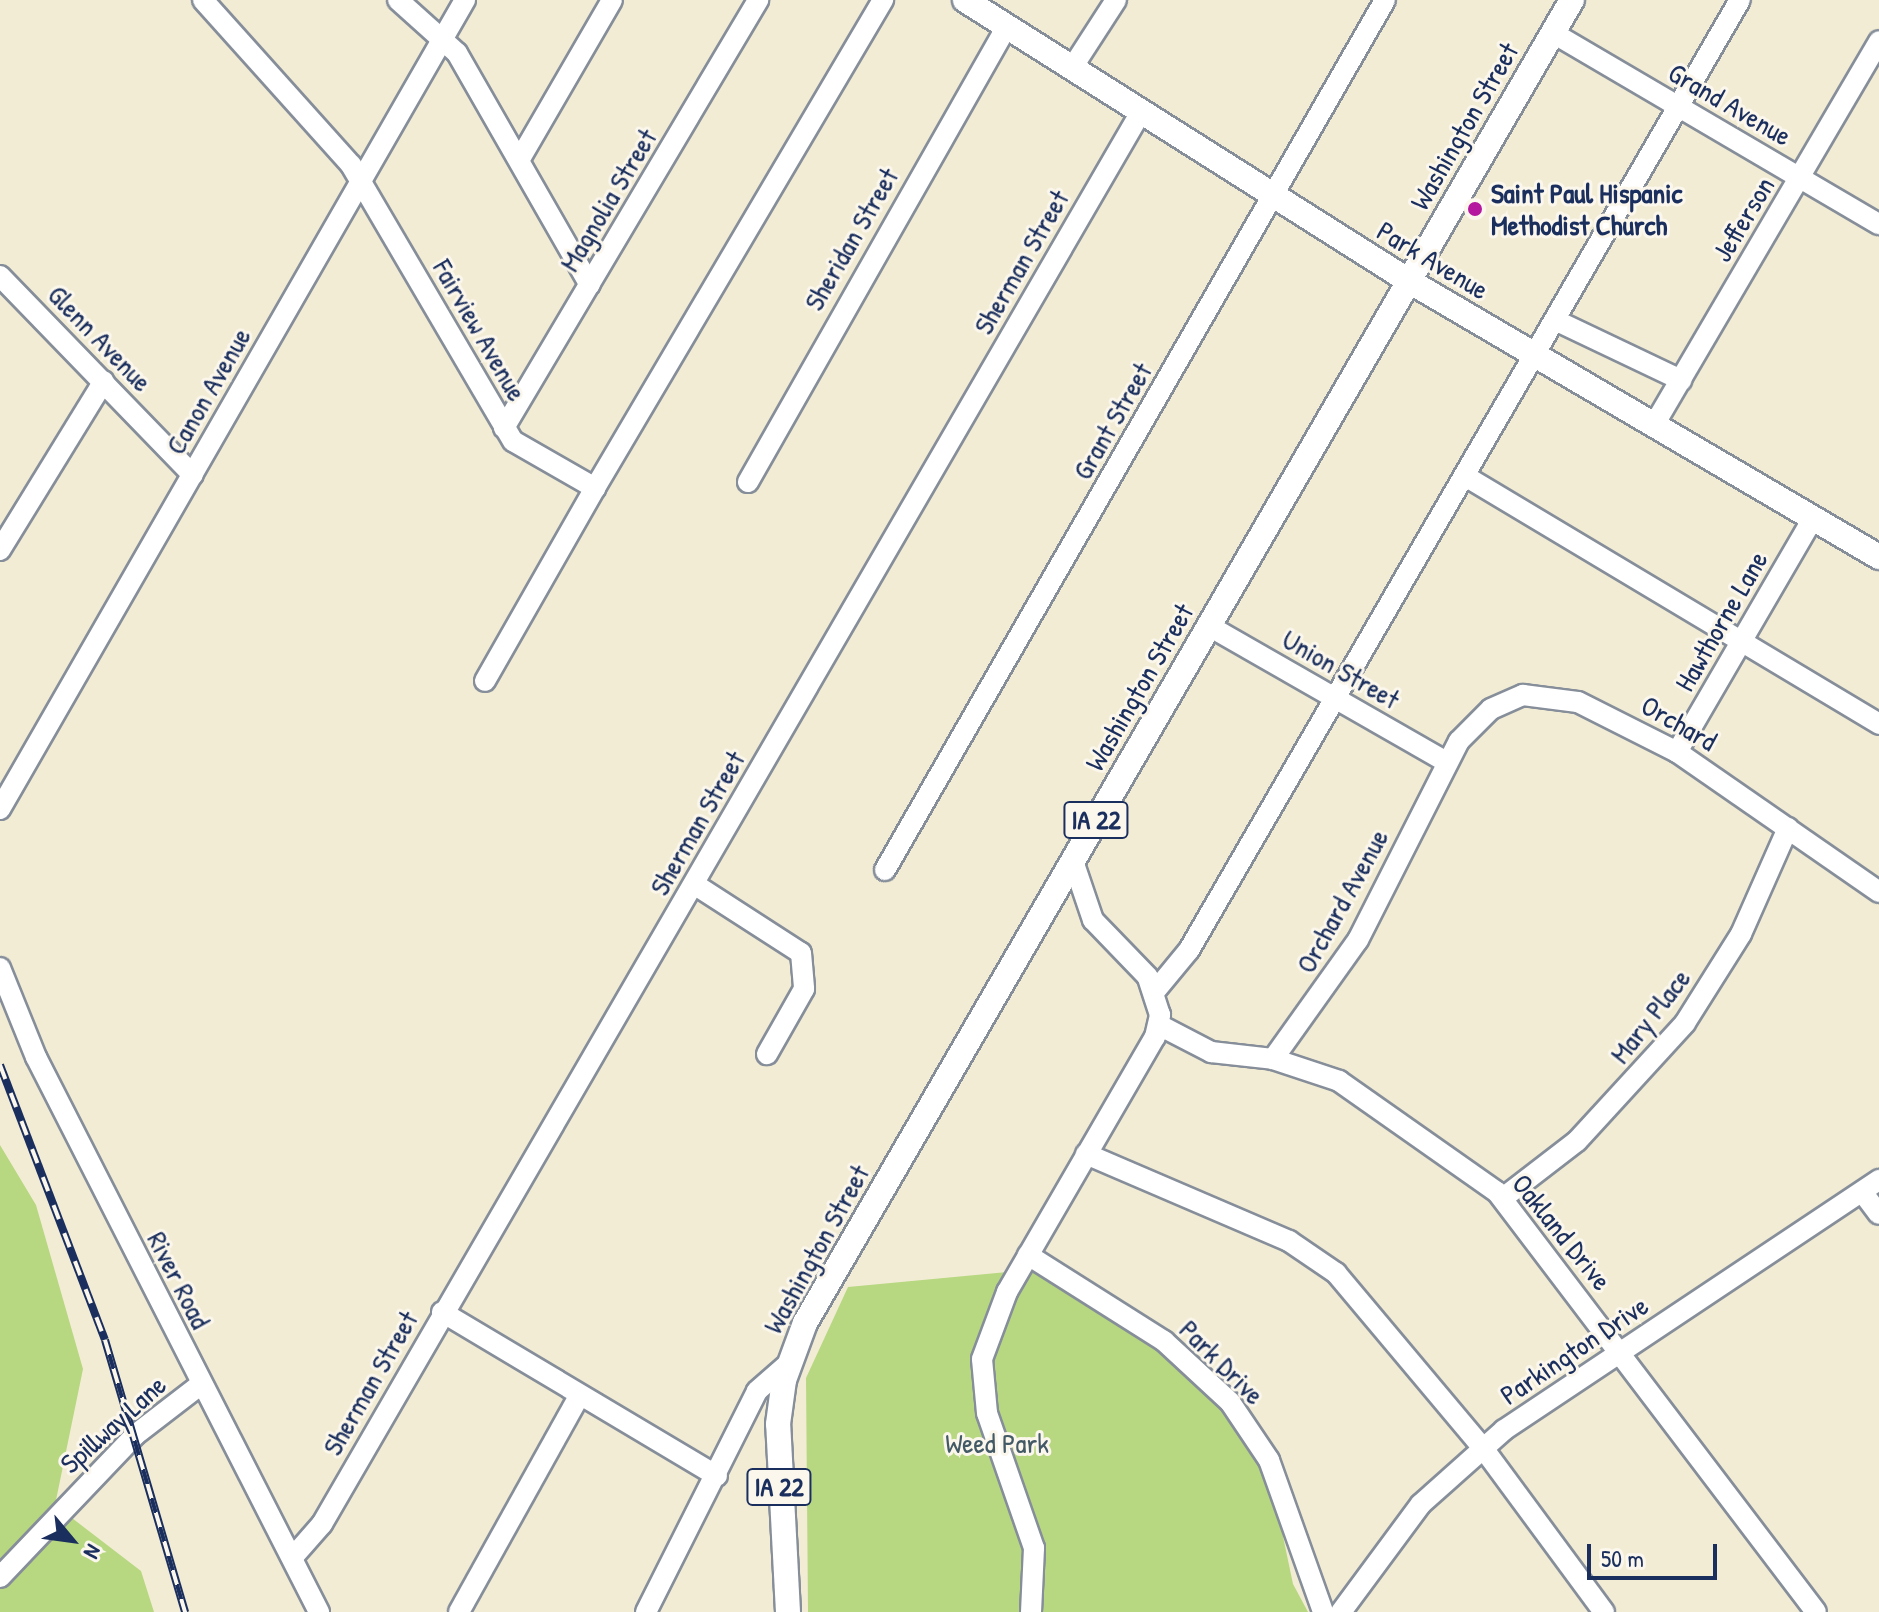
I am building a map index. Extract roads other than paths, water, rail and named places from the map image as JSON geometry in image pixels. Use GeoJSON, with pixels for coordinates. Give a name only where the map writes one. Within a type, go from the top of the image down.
{"type":"FeatureCollection","features":[{"type":"Feature","properties":{"kind":"main road","name":"Park Avenue"},"geometry":{"type":"LineString","coordinates":[[965,0],[1409,281],[1879,557]]}},
{"type":"Feature","properties":{"kind":"main road","name":"Washington Street"},"geometry":{"type":"LineString","coordinates":[[789,1363],[1073,861],[1572,0]]}},
{"type":"Feature","properties":{"kind":"main road","name":"IA 22"},"geometry":{"type":"LineString","coordinates":[[788,1612],[778,1459],[789,1363]]}},
{"type":"Feature","properties":{"kind":"street","name":"Fairview Avenue"},"geometry":{"type":"LineString","coordinates":[[203,0],[361,180],[504,428],[520,446],[595,488]]}},
{"type":"Feature","properties":{"kind":"street"},"geometry":{"type":"LineString","coordinates":[[398,0],[457,53],[521,157],[590,285]]}},
{"type":"Feature","properties":{"kind":"street","name":"Canon Avenue"},"geometry":{"type":"LineString","coordinates":[[0,809],[465,0]]}},
{"type":"Feature","properties":{"kind":"street"},"geometry":{"type":"LineString","coordinates":[[521,157],[612,0]]}},
{"type":"Feature","properties":{"kind":"street","name":"Magnolia Street"},"geometry":{"type":"LineString","coordinates":[[504,428],[758,0]]}},
{"type":"Feature","properties":{"kind":"street"},"geometry":{"type":"LineString","coordinates":[[485,681],[595,488],[883,0]]}},
{"type":"Feature","properties":{"kind":"street"},"geometry":{"type":"LineString","coordinates":[[1072,68],[1116,0]]}},
{"type":"Feature","properties":{"kind":"street","name":"Grant Street"},"geometry":{"type":"LineString","coordinates":[[885,870],[1385,0]]}},
{"type":"Feature","properties":{"kind":"street"},"geometry":{"type":"LineString","coordinates":[[1156,990],[1189,950],[1740,0]]}},
{"type":"Feature","properties":{"kind":"street","name":"Sheridan Street"},"geometry":{"type":"LineString","coordinates":[[748,482],[1007,26]]}},
{"type":"Feature","properties":{"kind":"street","name":"Grand Avenue"},"geometry":{"type":"LineString","coordinates":[[1553,33],[1879,224]]}},
{"type":"Feature","properties":{"kind":"street","name":"Jefferson"},"geometry":{"type":"LineString","coordinates":[[1654,425],[1876,52]]}},
{"type":"Feature","properties":{"kind":"street","name":"Sherman Street"},"geometry":{"type":"LineString","coordinates":[[293,1557],[322,1524],[442,1312],[1141,112]]}},
{"type":"Feature","properties":{"kind":"street","name":"Glenn Avenue"},"geometry":{"type":"LineString","coordinates":[[0,276],[9,298],[104,381],[193,475]]}},
{"type":"Feature","properties":{"kind":"street"},"geometry":{"type":"LineString","coordinates":[[1555,320],[1681,380]]}},
{"type":"Feature","properties":{"kind":"street"},"geometry":{"type":"LineString","coordinates":[[0,550],[104,381]]}},
{"type":"Feature","properties":{"kind":"street"},"geometry":{"type":"LineString","coordinates":[[1465,476],[1879,724]]}},
{"type":"Feature","properties":{"kind":"street","name":"Hawthorne Lane"},"geometry":{"type":"LineString","coordinates":[[1677,752],[1813,518]]}},
{"type":"Feature","properties":{"kind":"street","name":"Union Street"},"geometry":{"type":"LineString","coordinates":[[1209,626],[1445,761]]}},
{"type":"Feature","properties":{"kind":"street","name":"Orchard"},"geometry":{"type":"LineString","coordinates":[[1445,761],[1491,709],[1539,694],[1578,702],[1677,752],[1879,892]]}},
{"type":"Feature","properties":{"kind":"street","name":"Orchard Avenue"},"geometry":{"type":"LineString","coordinates":[[1273,1059],[1358,940],[1445,761]]}},
{"type":"Feature","properties":{"kind":"street","name":"Mary Place"},"geometry":{"type":"LineString","coordinates":[[1503,1198],[1577,1141],[1685,1023],[1741,934],[1788,828]]}},
{"type":"Feature","properties":{"kind":"street"},"geometry":{"type":"LineString","coordinates":[[1031,1612],[1028,1520],[981,1381],[995,1319],[1159,1025],[1156,990],[1093,920],[1073,861]]}},
{"type":"Feature","properties":{"kind":"street"},"geometry":{"type":"LineString","coordinates":[[694,884],[801,953],[804,989],[767,1054]]}},
{"type":"Feature","properties":{"kind":"street","name":"River Road"},"geometry":{"type":"LineString","coordinates":[[0,968],[36,1057],[200,1385],[293,1557],[319,1612]]}},
{"type":"Feature","properties":{"kind":"street","name":"Oakland Drive"},"geometry":{"type":"LineString","coordinates":[[1159,1025],[1211,1052],[1273,1059],[1339,1081],[1503,1198],[1816,1612]]}},
{"type":"Feature","properties":{"kind":"street"},"geometry":{"type":"LineString","coordinates":[[1086,1154],[1289,1241],[1336,1273],[1483,1448],[1604,1612]]}},
{"type":"Feature","properties":{"kind":"street"},"geometry":{"type":"LineString","coordinates":[[1871,1187],[1879,1214]]}},
{"type":"Feature","properties":{"kind":"street","name":"Parkington Drive"},"geometry":{"type":"LineString","coordinates":[[1341,1612],[1421,1504],[1483,1448],[1617,1349],[1871,1187]]}},
{"type":"Feature","properties":{"kind":"street","name":"Park Drive"},"geometry":{"type":"LineString","coordinates":[[1028,1255],[1164,1341],[1230,1402],[1269,1460],[1323,1612]]}},
{"type":"Feature","properties":{"kind":"street"},"geometry":{"type":"LineString","coordinates":[[442,1312],[717,1476]]}},
{"type":"Feature","properties":{"kind":"street","name":"Washington Street"},"geometry":{"type":"LineString","coordinates":[[646,1612],[717,1476],[757,1391],[789,1363]]}},
{"type":"Feature","properties":{"kind":"street","name":"Spillway Lane"},"geometry":{"type":"LineString","coordinates":[[0,1577],[135,1435],[200,1385]]}},
{"type":"Feature","properties":{"kind":"street"},"geometry":{"type":"LineString","coordinates":[[459,1612],[579,1396]]}},
{"type":"Feature","properties":{"kind":"railway"},"geometry":{"type":"LineString","coordinates":[[0,1065],[105,1340],[185,1612]]}},
{"type":"Feature","properties":{"kind":"place","name":"Saint Paul Hispanic Methodist Church"},"geometry":{"type":"Point","coordinates":[1475,209]}},
{"type":"Feature","properties":{"kind":"park label","name":"Weed Park"},"geometry":{"type":"Point","coordinates":[997,1443]}}]}
